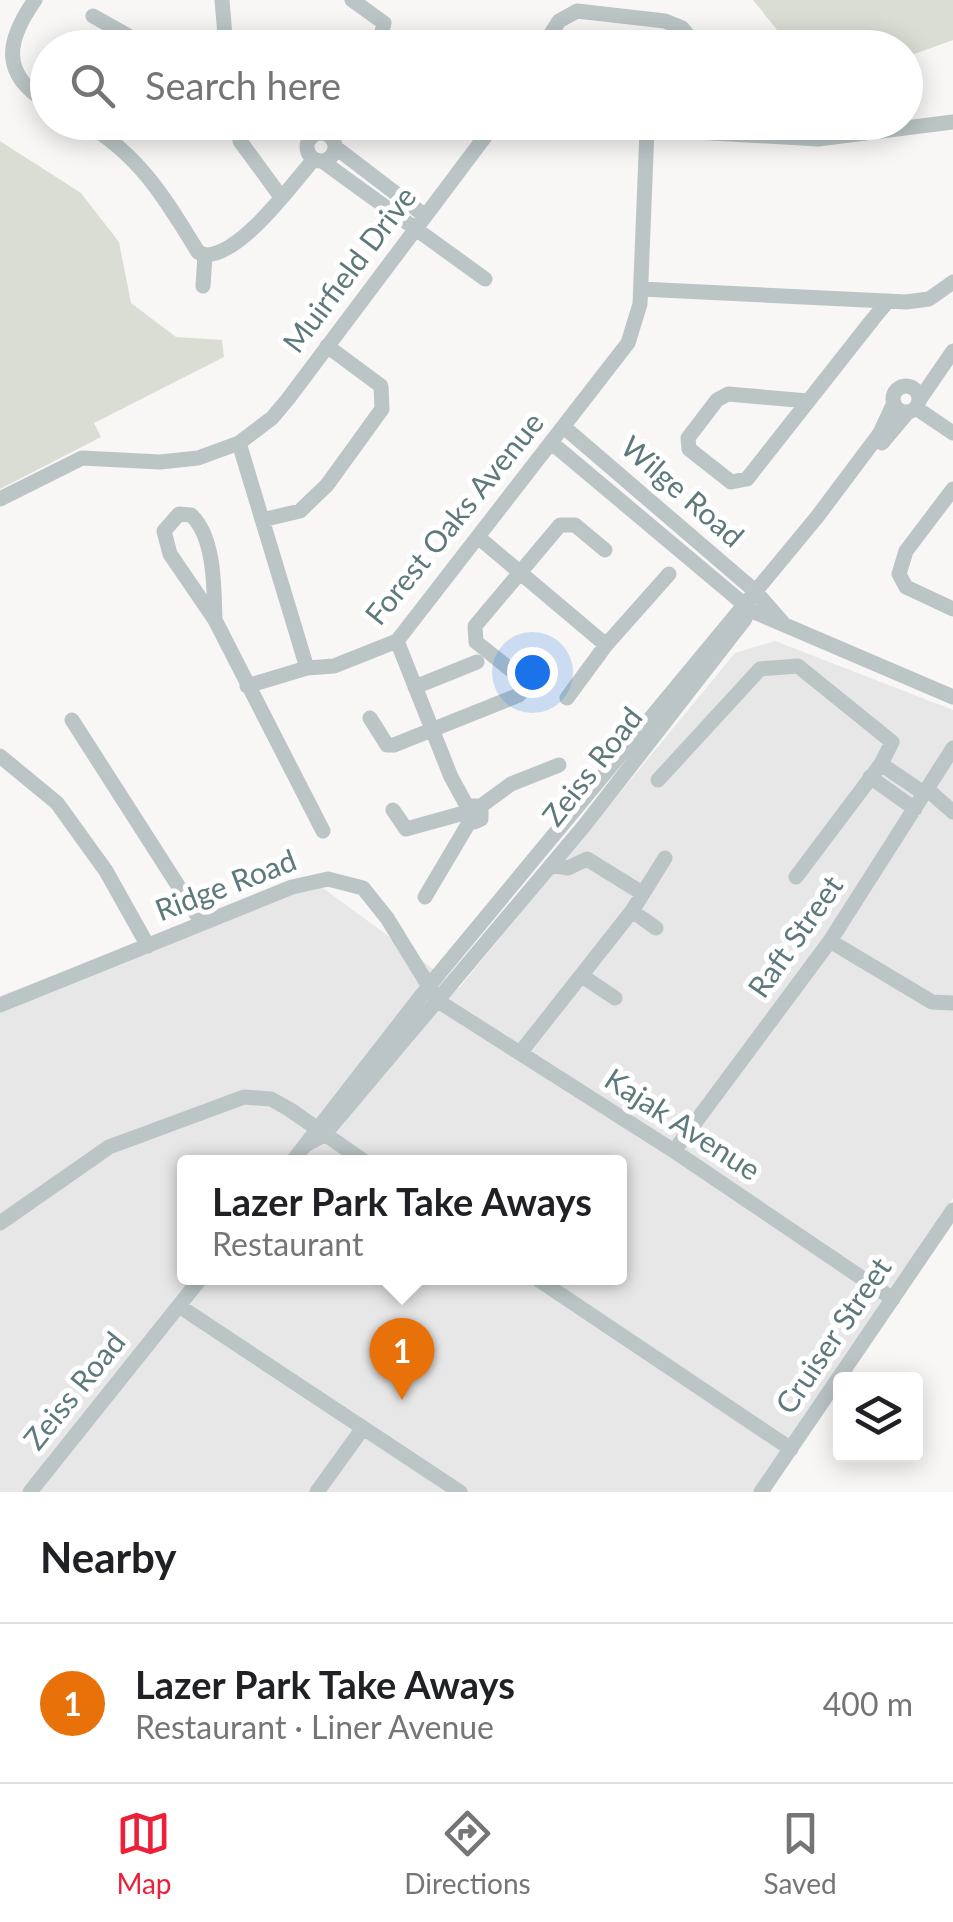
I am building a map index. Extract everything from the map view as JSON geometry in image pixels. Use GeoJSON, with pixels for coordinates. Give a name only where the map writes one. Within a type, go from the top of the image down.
{"type":"FeatureCollection","features":[{"type":"Feature","properties":{"kind":"street"},"geometry":{"type":"LineString","coordinates":[[30,89],[20,81],[10,54],[13,31],[34,0]]}},
{"type":"Feature","properties":{"kind":"street"},"geometry":{"type":"LineString","coordinates":[[222,0],[224,30]]}},
{"type":"Feature","properties":{"kind":"street"},"geometry":{"type":"LineString","coordinates":[[352,0],[384,22],[382,30]]}},
{"type":"Feature","properties":{"kind":"street"},"geometry":{"type":"LineString","coordinates":[[553,30],[559,21],[577,11],[665,21],[684,30]]}},
{"type":"Feature","properties":{"kind":"street"},"geometry":{"type":"LineString","coordinates":[[93,16],[118,30]]}},
{"type":"Feature","properties":{"kind":"street"},"geometry":{"type":"LineString","coordinates":[[923,126],[953,122]]}},
{"type":"Feature","properties":{"kind":"street"},"geometry":{"type":"LineString","coordinates":[[108,140],[138,162],[198,252],[205,255],[219,253],[257,224],[318,160],[331,157],[333,140]]}},
{"type":"Feature","properties":{"kind":"street"},"geometry":{"type":"LineString","coordinates":[[311,140],[308,143],[318,160],[420,220]]}},
{"type":"Feature","properties":{"kind":"street"},"geometry":{"type":"LineString","coordinates":[[338,140],[485,279]]}},
{"type":"Feature","properties":{"kind":"street","name":"Muirfield Drive"},"geometry":{"type":"LineString","coordinates":[[239,443],[272,418],[482,140]]}},
{"type":"Feature","properties":{"kind":"street","name":"Forest Oaks Avenue"},"geometry":{"type":"LineString","coordinates":[[248,686],[307,668],[334,666],[398,641],[628,343],[641,290],[647,140]]}},
{"type":"Feature","properties":{"kind":"street"},"geometry":{"type":"LineString","coordinates":[[240,141],[281,198]]}},
{"type":"Feature","properties":{"kind":"street"},"geometry":{"type":"LineString","coordinates":[[203,286],[205,255]]}},
{"type":"Feature","properties":{"kind":"street"},"geometry":{"type":"LineString","coordinates":[[641,290],[888,301],[929,299],[953,282]]}},
{"type":"Feature","properties":{"kind":"street"},"geometry":{"type":"LineString","coordinates":[[808,402],[728,394],[717,400],[688,438],[689,449],[731,482],[742,482],[808,402],[888,301]]}},
{"type":"Feature","properties":{"kind":"street"},"geometry":{"type":"LineString","coordinates":[[262,520],[291,514],[309,504],[382,409],[381,386],[326,346]]}},
{"type":"Feature","properties":{"kind":"street","name":"Zeiss Road"},"geometry":{"type":"LineString","coordinates":[[298,1155],[438,1001],[551,865],[909,402],[953,351]]}},
{"type":"Feature","properties":{"kind":"street"},"geometry":{"type":"LineString","coordinates":[[909,402],[953,432]]}},
{"type":"Feature","properties":{"kind":"street","name":"Wilge Road"},"geometry":{"type":"LineString","coordinates":[[565,428],[635,485],[753,602]]}},
{"type":"Feature","properties":{"kind":"street"},"geometry":{"type":"LineString","coordinates":[[0,499],[82,458],[180,461],[239,443],[307,668]]}},
{"type":"Feature","properties":{"kind":"street","name":"Wilge Road"},"geometry":{"type":"LineString","coordinates":[[553,444],[621,503],[753,602]]}},
{"type":"Feature","properties":{"kind":"street"},"geometry":{"type":"LineString","coordinates":[[621,503],[635,485]]}},
{"type":"Feature","properties":{"kind":"street"},"geometry":{"type":"LineString","coordinates":[[953,489],[906,551],[899,574],[906,587],[953,609]]}},
{"type":"Feature","properties":{"kind":"street"},"geometry":{"type":"LineString","coordinates":[[215,620],[212,572],[200,527],[191,515],[179,514],[165,527],[166,545],[215,620],[323,831]]}},
{"type":"Feature","properties":{"kind":"street"},"geometry":{"type":"LineString","coordinates":[[370,718],[387,745],[522,688],[472,635],[475,626],[566,523],[605,550]]}},
{"type":"Feature","properties":{"kind":"street"},"geometry":{"type":"LineString","coordinates":[[478,537],[606,645]]}},
{"type":"Feature","properties":{"kind":"street"},"geometry":{"type":"LineString","coordinates":[[567,698],[606,645],[670,574]]}},
{"type":"Feature","properties":{"kind":"street"},"geometry":{"type":"LineString","coordinates":[[753,602],[786,626],[953,698]]}},
{"type":"Feature","properties":{"kind":"street","name":"Zeiss Road"},"geometry":{"type":"LineString","coordinates":[[320,1131],[428,986],[753,602]]}},
{"type":"Feature","properties":{"kind":"street"},"geometry":{"type":"LineString","coordinates":[[398,641],[432,729],[471,811]]}},
{"type":"Feature","properties":{"kind":"street"},"geometry":{"type":"LineString","coordinates":[[415,687],[476,662]]}},
{"type":"Feature","properties":{"kind":"street"},"geometry":{"type":"LineString","coordinates":[[658,780],[760,669],[798,666],[890,736],[892,742],[876,771],[796,877]]}},
{"type":"Feature","properties":{"kind":"street"},"geometry":{"type":"LineString","coordinates":[[72,720],[202,923]]}},
{"type":"Feature","properties":{"kind":"street","name":"Raft Street"},"geometry":{"type":"LineString","coordinates":[[674,1151],[830,941],[953,748]]}},
{"type":"Feature","properties":{"kind":"street"},"geometry":{"type":"LineString","coordinates":[[0,756],[57,803],[106,871],[148,946]]}},
{"type":"Feature","properties":{"kind":"street"},"geometry":{"type":"LineString","coordinates":[[394,810],[406,829],[471,811],[511,784],[559,765]]}},
{"type":"Feature","properties":{"kind":"street"},"geometry":{"type":"LineString","coordinates":[[876,771],[926,792],[953,812]]}},
{"type":"Feature","properties":{"kind":"street"},"geometry":{"type":"LineString","coordinates":[[876,771],[915,810]]}},
{"type":"Feature","properties":{"kind":"street"},"geometry":{"type":"LineString","coordinates":[[425,897],[471,811]]}},
{"type":"Feature","properties":{"kind":"street"},"geometry":{"type":"LineString","coordinates":[[520,1054],[632,911],[666,858]]}},
{"type":"Feature","properties":{"kind":"street"},"geometry":{"type":"LineString","coordinates":[[551,865],[568,868],[587,859],[642,893]]}},
{"type":"Feature","properties":{"kind":"street","name":"Ridge Road"},"geometry":{"type":"LineString","coordinates":[[0,1006],[312,881],[353,882],[374,897],[438,1001]]}},
{"type":"Feature","properties":{"kind":"street"},"geometry":{"type":"LineString","coordinates":[[632,911],[656,928]]}},
{"type":"Feature","properties":{"kind":"street"},"geometry":{"type":"LineString","coordinates":[[830,941],[932,1002],[953,1003]]}},
{"type":"Feature","properties":{"kind":"street"},"geometry":{"type":"LineString","coordinates":[[582,976],[615,998]]}},
{"type":"Feature","properties":{"kind":"street","name":"Kajak Avenue"},"geometry":{"type":"LineString","coordinates":[[438,1001],[674,1151],[893,1298]]}},
{"type":"Feature","properties":{"kind":"street"},"geometry":{"type":"LineString","coordinates":[[0,1223],[109,1146],[244,1096],[270,1099],[355,1155]]}},
{"type":"Feature","properties":{"kind":"street","name":"Cruiser Street"},"geometry":{"type":"LineString","coordinates":[[761,1492],[953,1210]]}},
{"type":"Feature","properties":{"kind":"street","name":"Zeiss Road"},"geometry":{"type":"LineString","coordinates":[[30,1492],[195,1285]]}},
{"type":"Feature","properties":{"kind":"street"},"geometry":{"type":"LineString","coordinates":[[546,1285],[791,1449]]}},
{"type":"Feature","properties":{"kind":"street"},"geometry":{"type":"LineString","coordinates":[[178,1306],[460,1492]]}},
{"type":"Feature","properties":{"kind":"street"},"geometry":{"type":"LineString","coordinates":[[317,1492],[363,1428]]}},
{"type":"Feature","properties":{"kind":"shaded area"},"geometry":{"type":"Polygon","coordinates":[[[753,0],[953,0],[953,40],[923,51],[923,30],[777,30],[753,0]]]}},
{"type":"Feature","properties":{"kind":"shaded area"},"geometry":{"type":"Polygon","coordinates":[[[0,141],[81,193],[119,242],[131,303],[176,337],[222,340],[224,357],[94,423],[101,437],[0,489],[0,141]]]}},
{"type":"Feature","properties":{"kind":"shaded area"},"geometry":{"type":"Polygon","coordinates":[[[775,641],[953,710],[953,1198],[840,1372],[833,1372],[833,1383],[762,1492],[0,1492],[0,996],[308,877],[459,988],[735,653],[775,641]]]}},
{"type":"Feature","properties":{"kind":"place","name":"Lazer Park Take Aways"},"geometry":{"type":"Point","coordinates":[402,1400]}}]}
